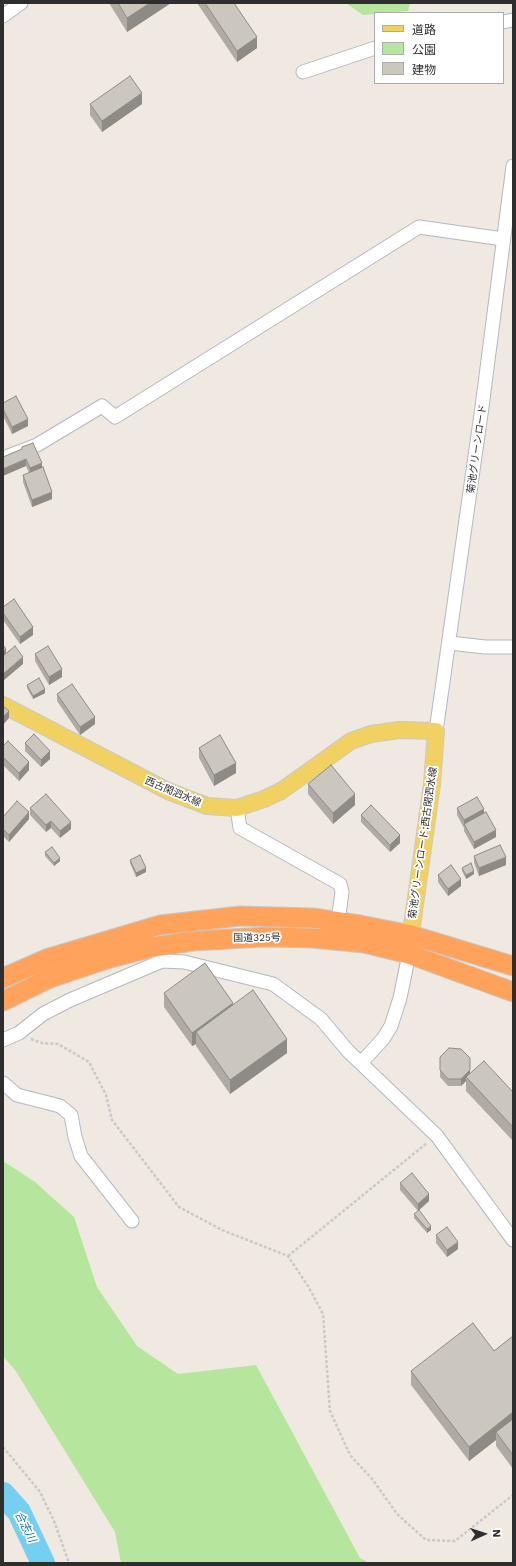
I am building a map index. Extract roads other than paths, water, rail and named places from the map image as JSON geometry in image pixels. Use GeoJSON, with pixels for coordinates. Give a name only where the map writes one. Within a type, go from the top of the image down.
{"type":"FeatureCollection","features":[{"type":"Feature","properties":{"kind":"highway","name":"国道325号"},"geometry":{"type":"LineString","coordinates":[[3,978],[49,958],[160,925],[240,916],[338,921],[411,934],[513,966]]}},
{"type":"Feature","properties":{"kind":"highway","name":"国道325号"},"geometry":{"type":"LineString","coordinates":[[3,1001],[50,978],[110,958],[153,947],[193,941],[264,936],[312,938],[364,943],[409,954],[513,992]]}},
{"type":"Feature","properties":{"kind":"main road","name":"西古閑泗水線"},"geometry":{"type":"LineString","coordinates":[[3,705],[174,794],[207,806],[237,808],[264,799],[281,791],[351,742],[371,734],[399,730],[436,731]]}},
{"type":"Feature","properties":{"kind":"main road","name":"菊池グリーンロード;西古閑泗水線"},"geometry":{"type":"LineString","coordinates":[[409,954],[432,784],[436,731]]}},
{"type":"Feature","properties":{"kind":"street"},"geometry":{"type":"LineString","coordinates":[[3,16],[21,3]]}},
{"type":"Feature","properties":{"kind":"street"},"geometry":{"type":"LineString","coordinates":[[303,72],[374,48]]}},
{"type":"Feature","properties":{"kind":"street","name":"菊池グリーンロード"},"geometry":{"type":"LineString","coordinates":[[436,731],[450,643],[513,166]]}},
{"type":"Feature","properties":{"kind":"street"},"geometry":{"type":"LineString","coordinates":[[3,458],[37,445],[102,406],[115,417],[419,227],[503,239]]}},
{"type":"Feature","properties":{"kind":"street"},"geometry":{"type":"LineString","coordinates":[[450,643],[485,647],[513,647]]}},
{"type":"Feature","properties":{"kind":"street"},"geometry":{"type":"LineString","coordinates":[[237,808],[240,828],[340,884],[342,892],[338,921]]}},
{"type":"Feature","properties":{"kind":"street"},"geometry":{"type":"LineString","coordinates":[[361,1063],[383,1039],[390,1026],[400,998],[409,954]]}},
{"type":"Feature","properties":{"kind":"street"},"geometry":{"type":"LineString","coordinates":[[3,1040],[19,1033],[43,1014],[70,1000],[162,962],[184,962],[273,984],[321,1019],[361,1063],[437,1136],[513,1240]]}},
{"type":"Feature","properties":{"kind":"street"},"geometry":{"type":"LineString","coordinates":[[3,1083],[17,1095],[60,1106],[71,1115],[81,1156],[132,1222]]}},
{"type":"Feature","properties":{"kind":"waterway","name":"合志川"},"geometry":{"type":"LineString","coordinates":[[3,1494],[19,1512],[43,1563]]}}]}
